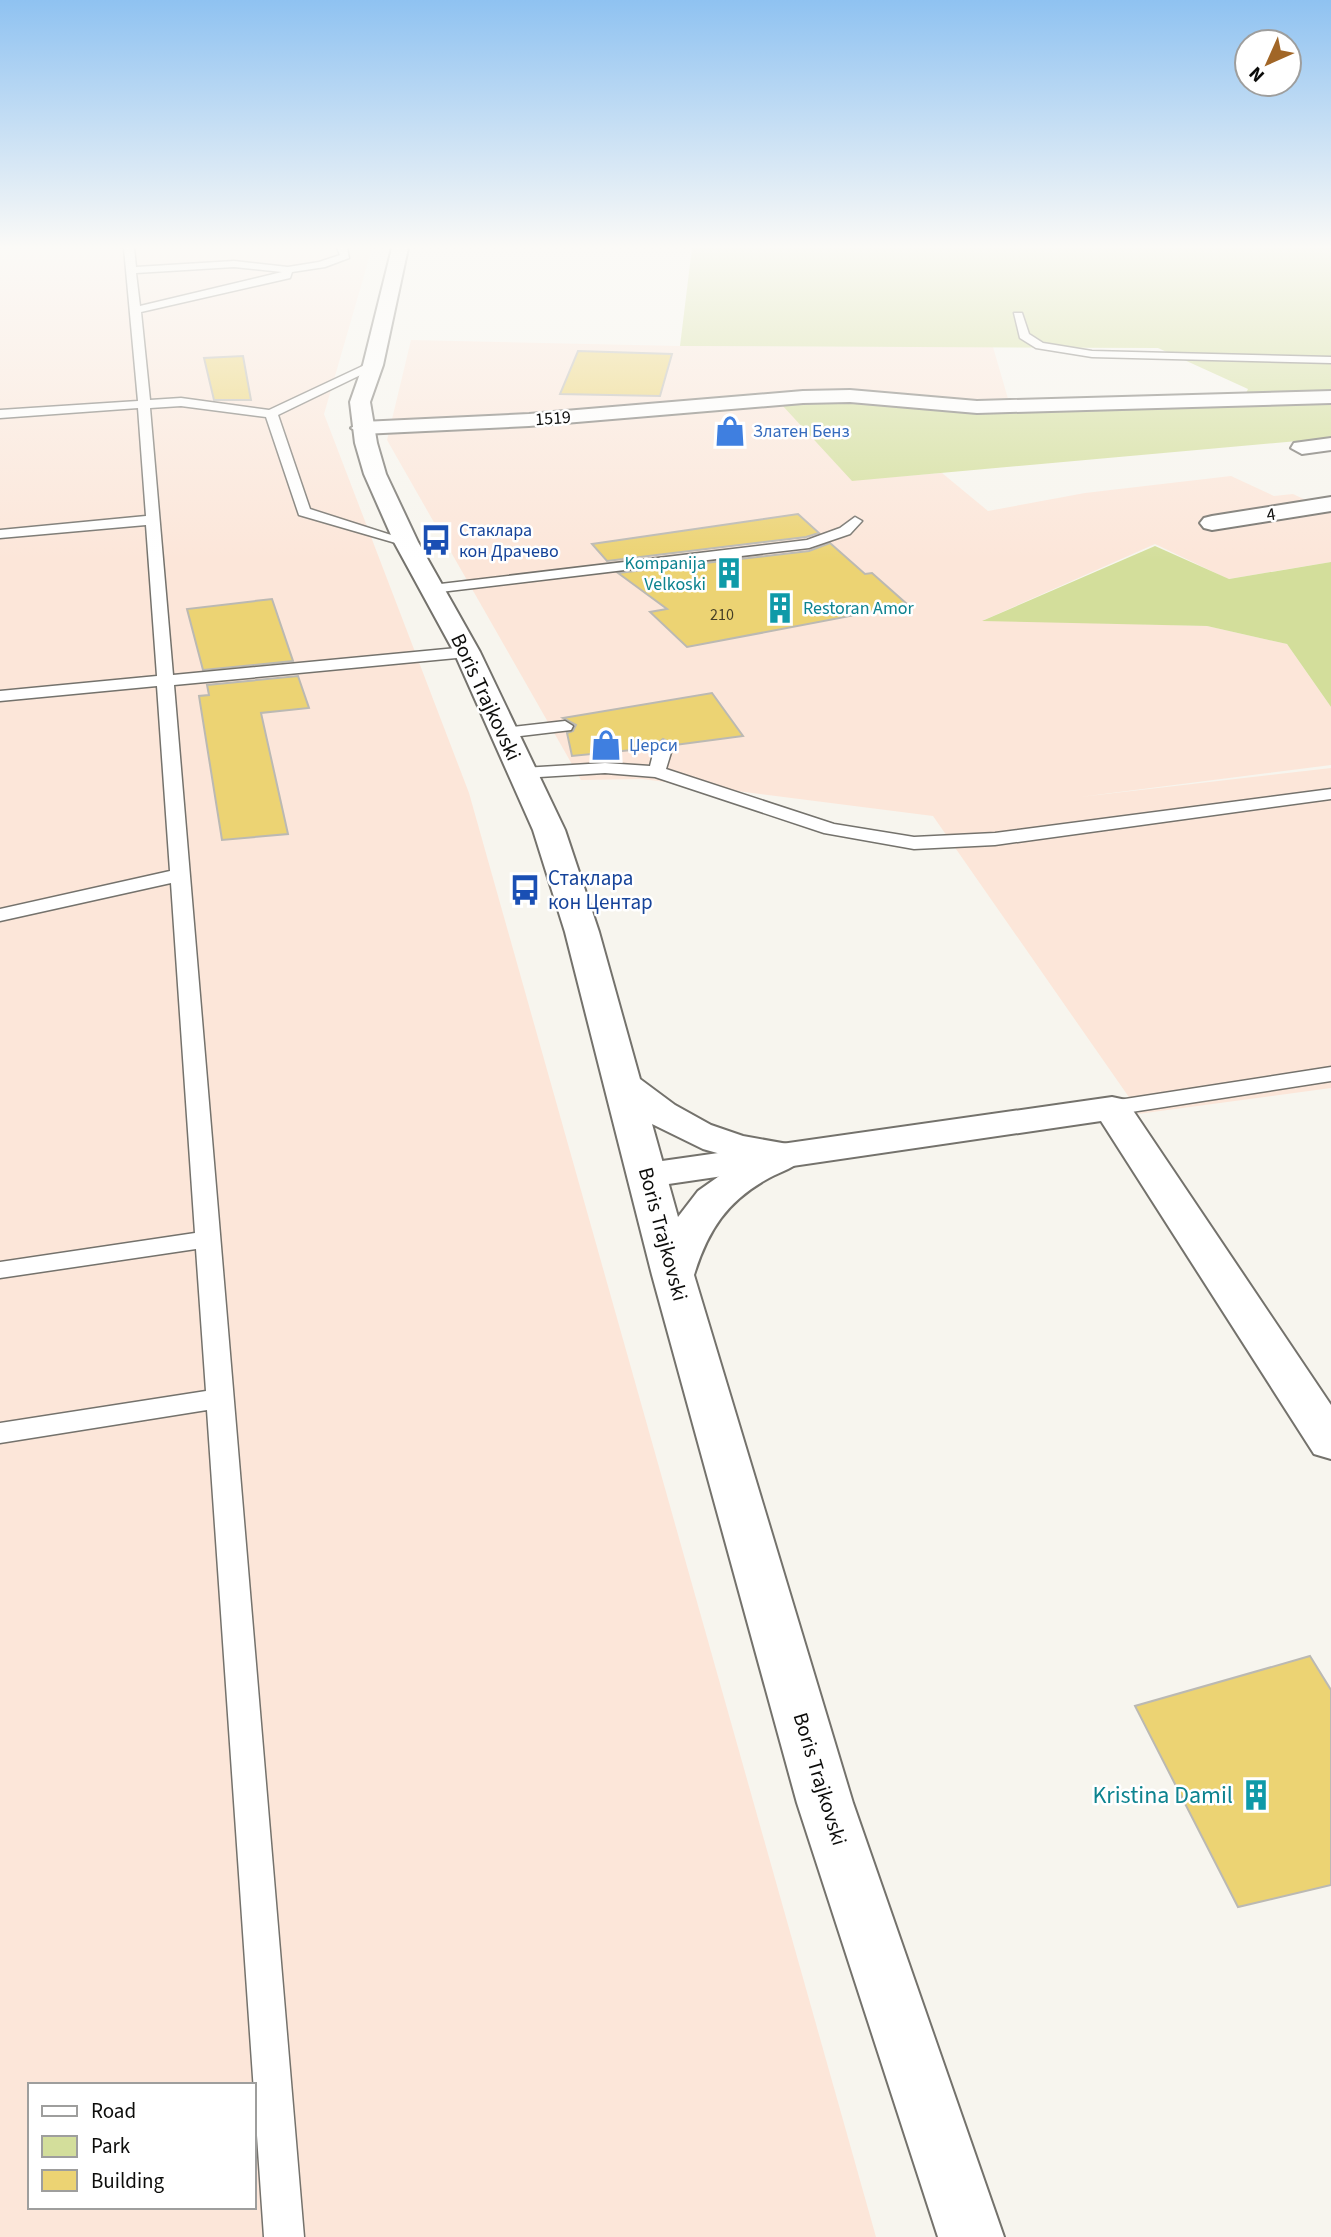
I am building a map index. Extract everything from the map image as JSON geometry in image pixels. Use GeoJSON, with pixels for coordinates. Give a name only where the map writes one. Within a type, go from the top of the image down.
{"type":"FeatureCollection","features":[{"type":"Feature","properties":{"kind":"main road","name":"Boris Trajkovski"},"geometry":{"type":"LineString","coordinates":[[376,352],[360,401],[362,428],[375,474],[406,542],[467,652],[549,830],[582,932],[673,1275],[825,1804],[971,2237]]}},
{"type":"Feature","properties":{"kind":"main road","name":"1519"},"geometry":{"type":"LineString","coordinates":[[362,428],[529,420],[803,397],[850,396],[976,407],[1331,397]]}},
{"type":"Feature","properties":{"kind":"main road"},"geometry":{"type":"LineString","coordinates":[[1302,448],[1331,444]]}},
{"type":"Feature","properties":{"kind":"main road","name":"4"},"geometry":{"type":"LineString","coordinates":[[1212,523],[1331,504]]}},
{"type":"Feature","properties":{"kind":"main road"},"geometry":{"type":"LineString","coordinates":[[623,1084],[663,1116],[694,1132],[750,1152],[785,1155]]}},
{"type":"Feature","properties":{"kind":"main road"},"geometry":{"type":"LineString","coordinates":[[648,1175],[1112,1108],[1331,1442]]}},
{"type":"Feature","properties":{"kind":"main road"},"geometry":{"type":"LineString","coordinates":[[673,1275],[683,1241],[696,1217],[715,1195],[736,1178],[785,1155]]}},
{"type":"Feature","properties":{"kind":"lane"},"geometry":{"type":"LineString","coordinates":[[139,352],[284,2237]]}},
{"type":"Feature","properties":{"kind":"lane"},"geometry":{"type":"LineString","coordinates":[[1082,352],[1331,360]]}},
{"type":"Feature","properties":{"kind":"lane"},"geometry":{"type":"LineString","coordinates":[[0,414],[180,402],[271,414],[373,365]]}},
{"type":"Feature","properties":{"kind":"lane"},"geometry":{"type":"LineString","coordinates":[[271,414],[304,512],[406,542]]}},
{"type":"Feature","properties":{"kind":"lane"},"geometry":{"type":"LineString","coordinates":[[0,534],[152,520]]}},
{"type":"Feature","properties":{"kind":"lane"},"geometry":{"type":"LineString","coordinates":[[432,589],[810,544],[845,531],[855,522]]}},
{"type":"Feature","properties":{"kind":"lane"},"geometry":{"type":"LineString","coordinates":[[0,696],[467,652]]}},
{"type":"Feature","properties":{"kind":"lane"},"geometry":{"type":"LineString","coordinates":[[503,733],[565,726]]}},
{"type":"Feature","properties":{"kind":"lane"},"geometry":{"type":"LineString","coordinates":[[657,772],[664,746]]}},
{"type":"Feature","properties":{"kind":"lane"},"geometry":{"type":"LineString","coordinates":[[523,773],[605,768],[657,772],[831,829],[914,843],[995,839],[1331,794]]}},
{"type":"Feature","properties":{"kind":"lane"},"geometry":{"type":"LineString","coordinates":[[0,915],[179,875]]}},
{"type":"Feature","properties":{"kind":"lane"},"geometry":{"type":"LineString","coordinates":[[1112,1108],[1331,1074]]}},
{"type":"Feature","properties":{"kind":"lane"},"geometry":{"type":"LineString","coordinates":[[0,1270],[207,1239]]}},
{"type":"Feature","properties":{"kind":"lane"},"geometry":{"type":"LineString","coordinates":[[0,1433],[219,1399]]}},
{"type":"Feature","properties":{"kind":"shaded area"},"geometry":{"type":"Polygon","coordinates":[[[0,352],[342,352],[324,414],[469,793],[876,2237],[0,2237],[0,352]]]}},
{"type":"Feature","properties":{"kind":"shaded area"},"geometry":{"type":"Polygon","coordinates":[[[408,352],[995,352],[1011,409],[852,480],[942,473],[988,511],[1085,493],[1231,476],[1274,496],[1293,494],[1331,512],[1331,562],[1228,579],[1155,544],[984,620],[1207,626],[1287,644],[1331,707],[1331,765],[1080,797],[1331,768],[1331,1088],[1093,1120],[1140,1113],[933,816],[642,779],[581,780],[387,440],[408,352]]]}},
{"type":"Feature","properties":{"kind":"green space"},"geometry":{"type":"Polygon","coordinates":[[[1168,352],[1331,352],[1331,438],[852,481],[782,405],[858,400],[1011,409],[1240,406],[1248,389],[1168,352]]]}},
{"type":"Feature","properties":{"kind":"green space"},"geometry":{"type":"Polygon","coordinates":[[[1155,546],[1229,579],[1331,562],[1331,707],[1287,644],[1207,626],[982,621],[1155,546]]]}},
{"type":"Feature","properties":{"kind":"building"},"geometry":{"type":"Polygon","coordinates":[[[577,352],[672,354],[660,396],[560,394],[577,352]]]}},
{"type":"Feature","properties":{"kind":"building"},"geometry":{"type":"Polygon","coordinates":[[[243,356],[251,400],[214,400],[204,358],[243,356]]]}},
{"type":"Feature","properties":{"kind":"building"},"geometry":{"type":"Polygon","coordinates":[[[798,514],[819,533],[806,537],[607,561],[592,544],[798,514]]]}},
{"type":"Feature","properties":{"kind":"building"},"geometry":{"type":"Polygon","coordinates":[[[830,543],[865,574],[872,573],[908,605],[687,647],[650,612],[667,609],[618,573],[809,551],[830,543]]]}},
{"type":"Feature","properties":{"kind":"building"},"geometry":{"type":"Polygon","coordinates":[[[272,599],[293,661],[203,670],[187,609],[272,599]]]}},
{"type":"Feature","properties":{"kind":"building"},"geometry":{"type":"Polygon","coordinates":[[[298,676],[309,708],[261,713],[288,834],[222,840],[199,696],[209,695],[207,685],[298,676]]]}},
{"type":"Feature","properties":{"kind":"building"},"geometry":{"type":"Polygon","coordinates":[[[712,693],[743,736],[675,745],[663,739],[652,748],[572,756],[567,733],[573,731],[576,725],[563,718],[712,693]]]}},
{"type":"Feature","properties":{"kind":"building","name":"Kristina Damil"},"geometry":{"type":"Polygon","coordinates":[[[1310,1656],[1331,1690],[1331,1885],[1238,1907],[1135,1706],[1310,1656]]]}},
{"type":"Feature","properties":{"kind":"place","name":"Златен Бенз"},"geometry":{"type":"Point","coordinates":[730,431]}},
{"type":"Feature","properties":{"kind":"place","name":"Стаклара кон Драчево"},"geometry":{"type":"Point","coordinates":[436,540]}},
{"type":"Feature","properties":{"kind":"place","name":"Kompanija Velkoski"},"geometry":{"type":"Point","coordinates":[729,573]}},
{"type":"Feature","properties":{"kind":"place","name":"Restoran Amor"},"geometry":{"type":"Point","coordinates":[780,608]}},
{"type":"Feature","properties":{"kind":"place","name":"Џерси"},"geometry":{"type":"Point","coordinates":[606,745]}},
{"type":"Feature","properties":{"kind":"place","name":"Стаклара кон Центар"},"geometry":{"type":"Point","coordinates":[525,890]}},
{"type":"Feature","properties":{"kind":"place","name":"Kristina Damil"},"geometry":{"type":"Point","coordinates":[1256,1795]}}]}
